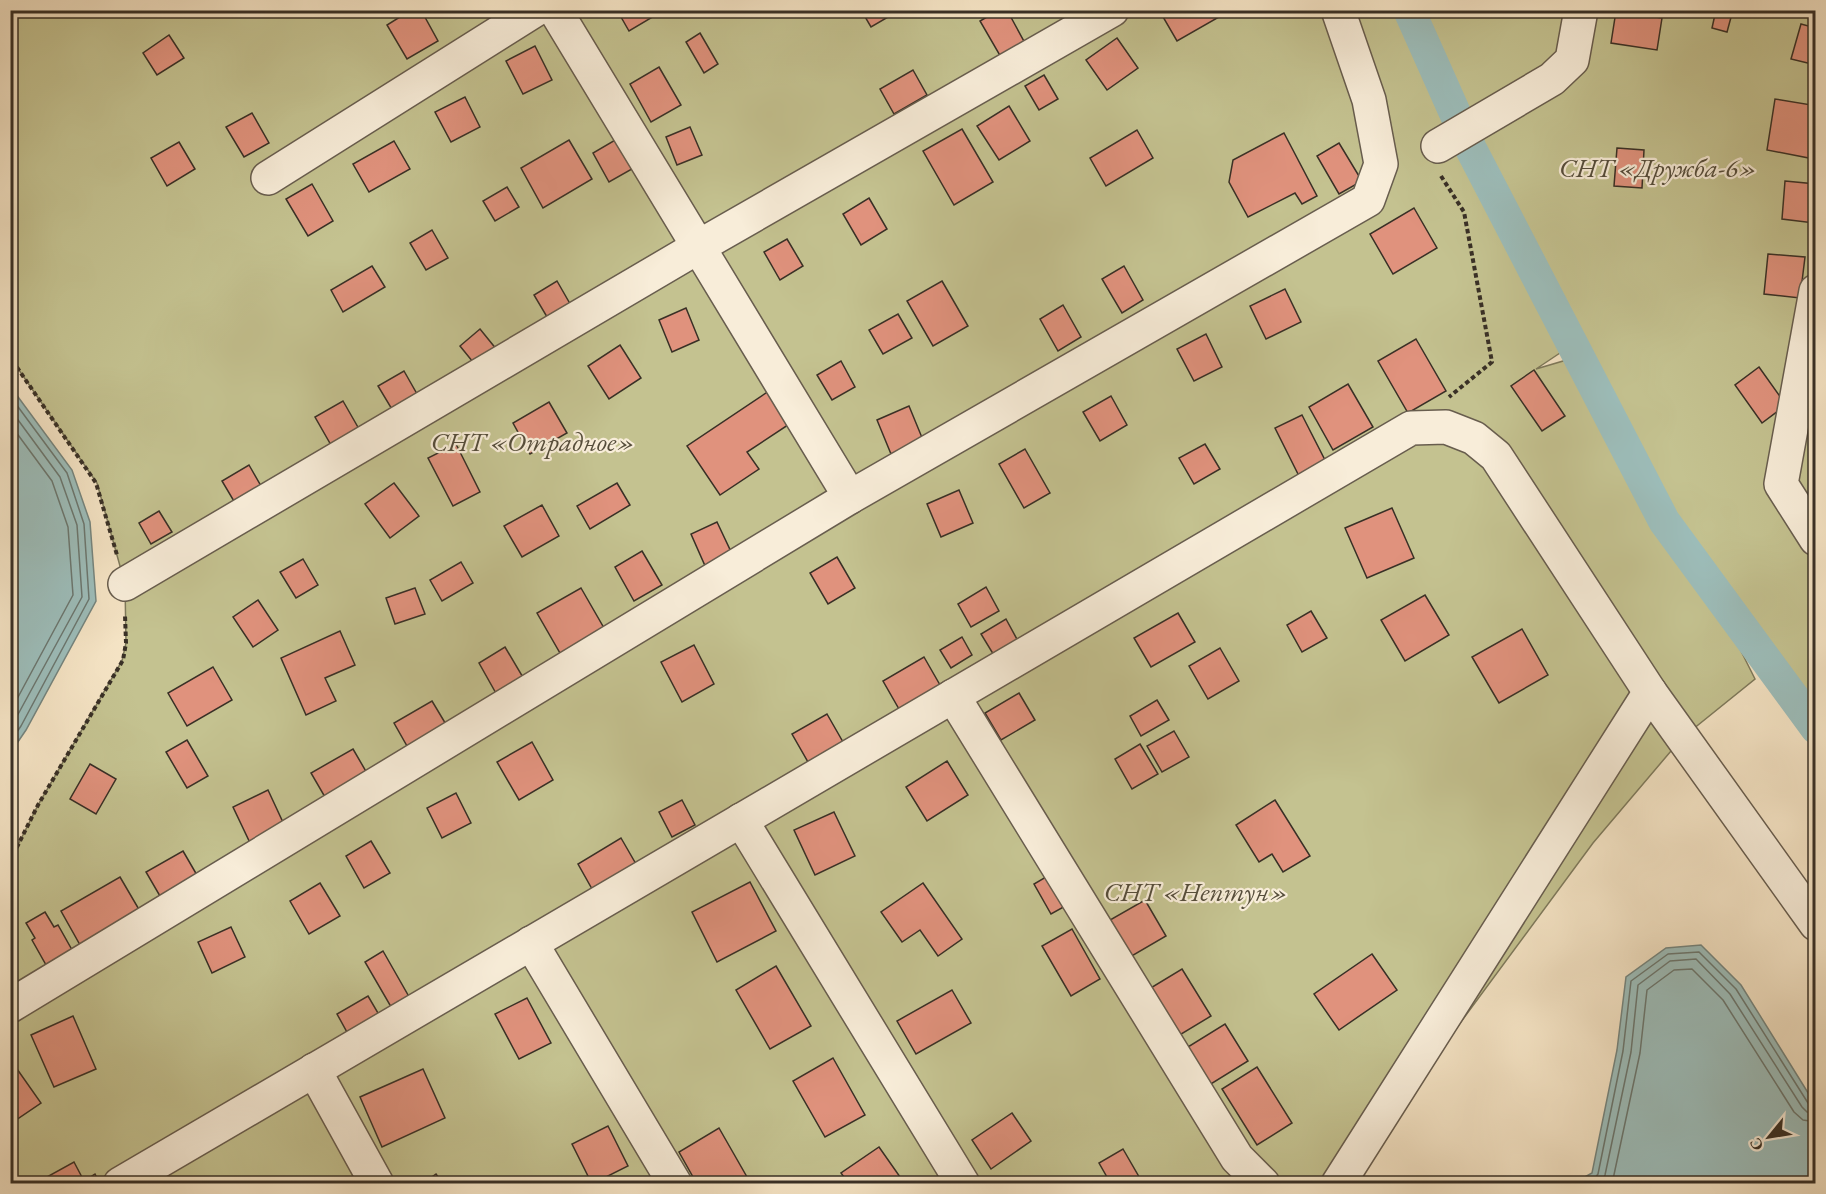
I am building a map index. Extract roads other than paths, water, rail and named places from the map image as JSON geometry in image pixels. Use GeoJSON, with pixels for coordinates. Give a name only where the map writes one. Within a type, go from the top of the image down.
{"type":"FeatureCollection","features":[{"type":"Feature","properties":{"kind":"street"},"geometry":{"type":"LineString","coordinates":[[268,178],[535,10]]}},
{"type":"Feature","properties":{"kind":"street"},"geometry":{"type":"LineString","coordinates":[[555,10],[850,497]]}},
{"type":"Feature","properties":{"kind":"street"},"geometry":{"type":"LineString","coordinates":[[125,584],[698,247],[1112,10]]}},
{"type":"Feature","properties":{"kind":"street"},"geometry":{"type":"LineString","coordinates":[[10,1006],[850,497],[1368,200],[1381,164],[1369,100],[1338,10]]}},
{"type":"Feature","properties":{"kind":"street"},"geometry":{"type":"LineString","coordinates":[[1438,160],[1505,108],[1552,79],[1572,60],[1581,10]]}},
{"type":"Feature","properties":{"kind":"street"},"geometry":{"type":"LineString","coordinates":[[1815,291],[1781,484],[1815,539]]}},
{"type":"Feature","properties":{"kind":"street"},"geometry":{"type":"LineString","coordinates":[[120,1184],[1411,428],[1446,427],[1474,438],[1496,456],[1650,692],[1815,924]]}},
{"type":"Feature","properties":{"kind":"street"},"geometry":{"type":"LineString","coordinates":[[1338,1184],[1650,692]]}},
{"type":"Feature","properties":{"kind":"street"},"geometry":{"type":"LineString","coordinates":[[953,696],[1237,1158],[1263,1184]]}},
{"type":"Feature","properties":{"kind":"street"},"geometry":{"type":"LineString","coordinates":[[741,820],[963,1184]]}},
{"type":"Feature","properties":{"kind":"street"},"geometry":{"type":"LineString","coordinates":[[531,943],[675,1184]]}},
{"type":"Feature","properties":{"kind":"street"},"geometry":{"type":"LineString","coordinates":[[314,1070],[377,1184]]}},
{"type":"Feature","properties":{"kind":"water"},"geometry":{"type":"Polygon","coordinates":[[[10,386],[72,470],[90,522],[96,601],[26,730],[11,752],[10,386]]]}},
{"type":"Feature","properties":{"kind":"water"},"geometry":{"type":"Polygon","coordinates":[[[1701,945],[1741,985],[1815,1104],[1815,1183],[1574,1183],[1592,1173],[1617,1050],[1626,977],[1666,948],[1701,945]]]}},
{"type":"Feature","properties":{"kind":"waterway"},"geometry":{"type":"LineString","coordinates":[[1409,10],[1471,149],[1664,521],[1816,728]]}},
{"type":"Feature","properties":{"kind":"park label","name":"СНТ «Дружба-6»"},"geometry":{"type":"Point","coordinates":[1658,168]}},
{"type":"Feature","properties":{"kind":"park label","name":"СНТ «Отрадное»"},"geometry":{"type":"Point","coordinates":[533,442]}},
{"type":"Feature","properties":{"kind":"park label","name":"СНТ «Нептун»"},"geometry":{"type":"Point","coordinates":[1196,892]}}]}
